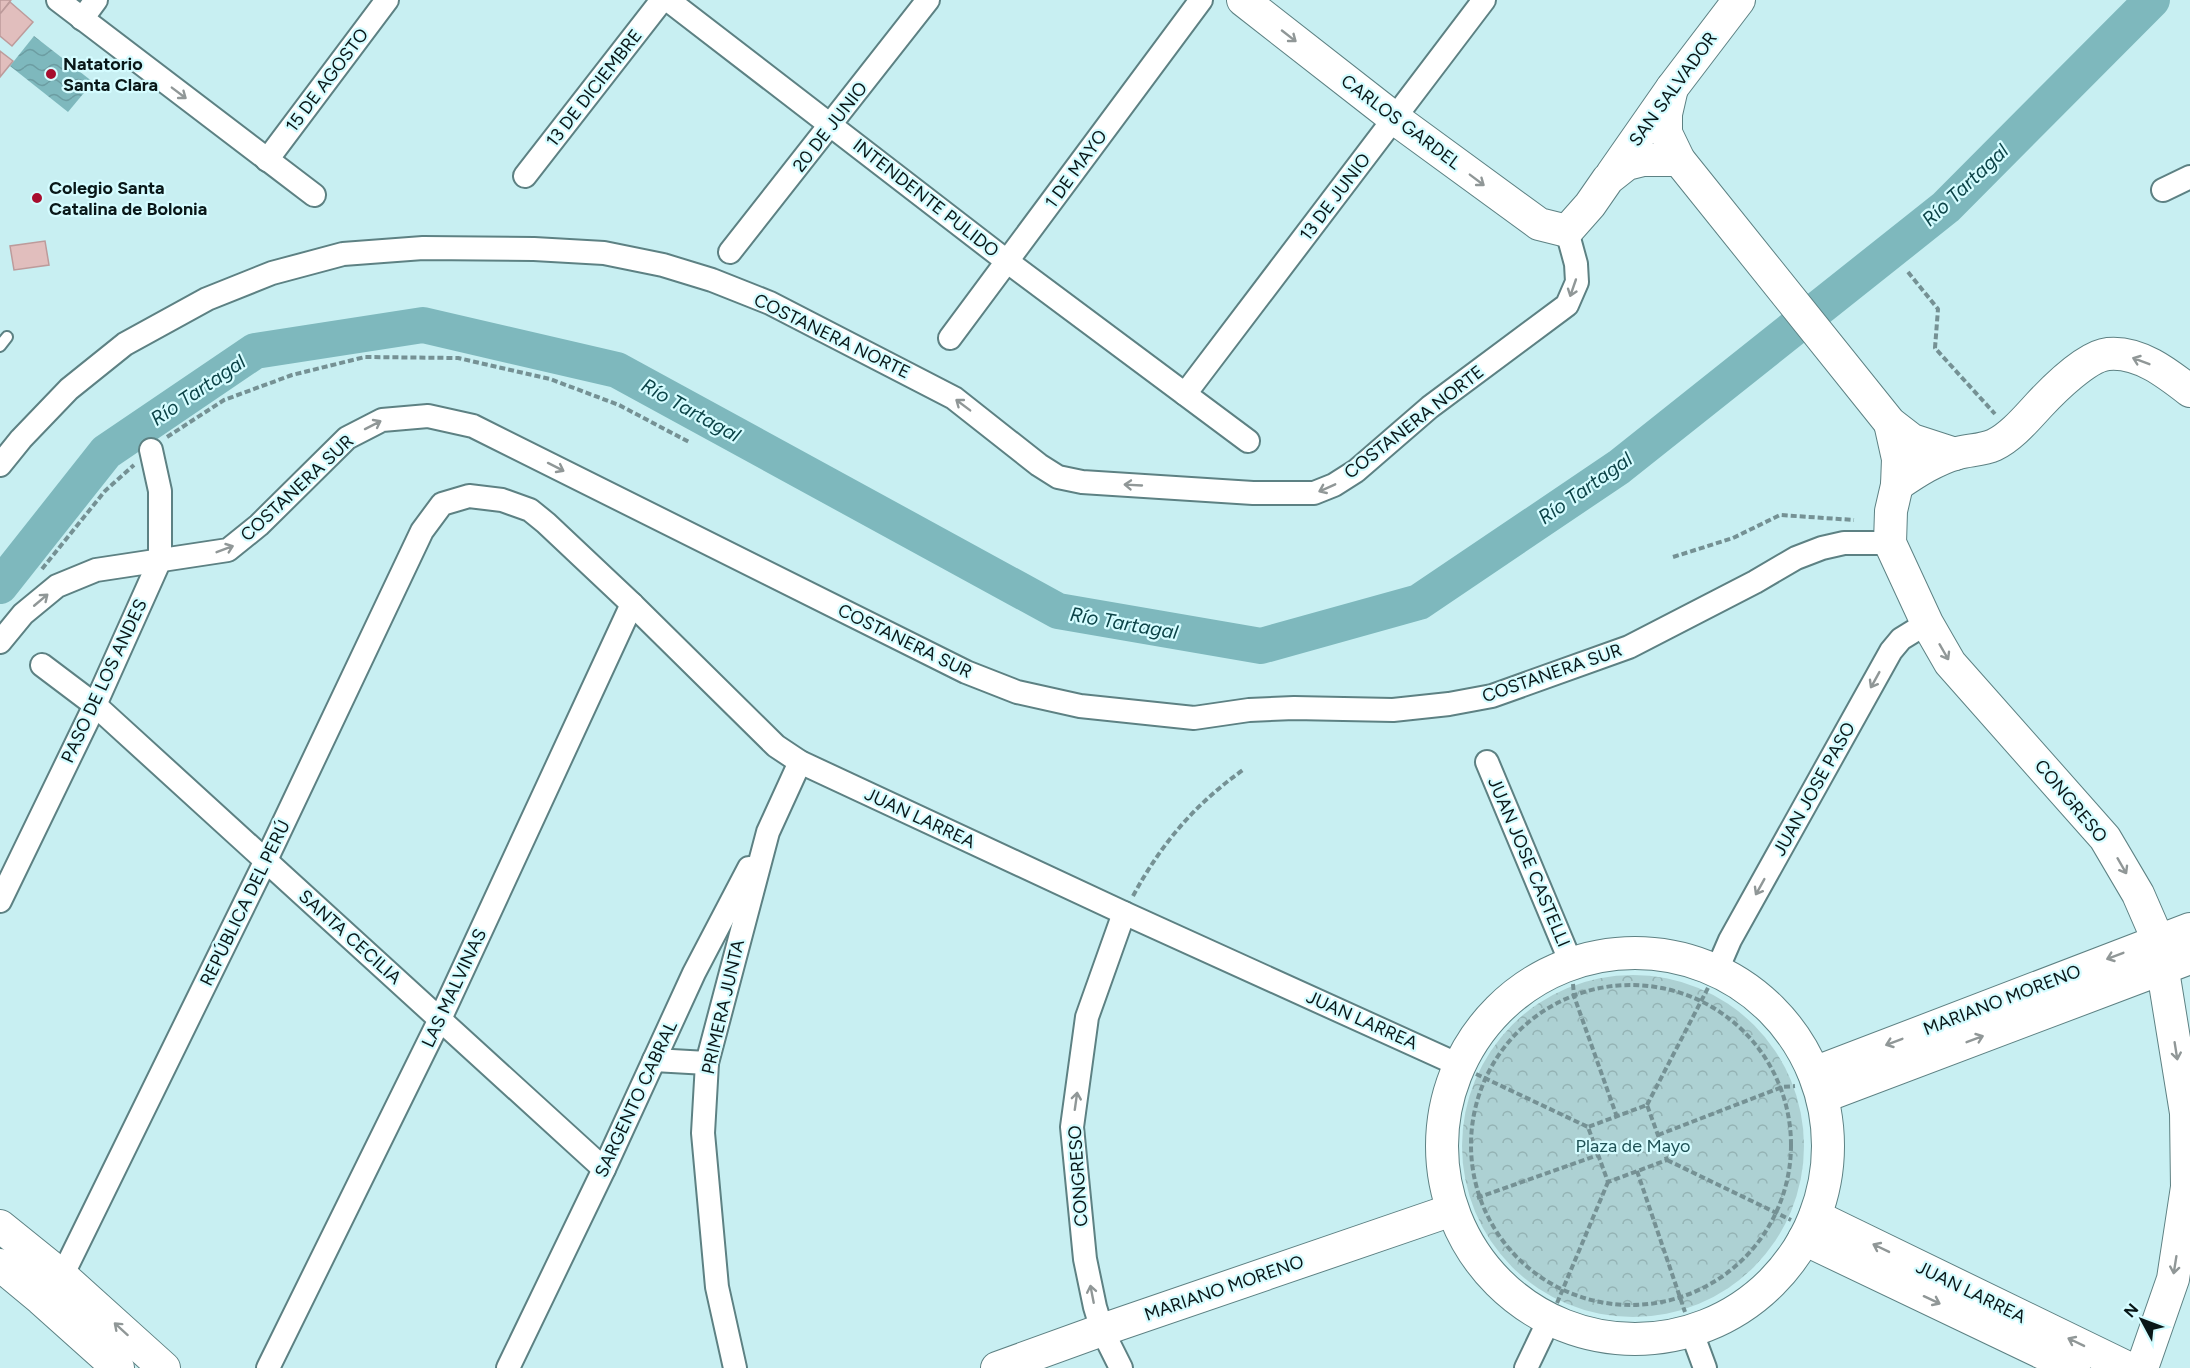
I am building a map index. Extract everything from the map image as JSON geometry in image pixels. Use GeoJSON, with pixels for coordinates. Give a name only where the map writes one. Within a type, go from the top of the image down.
{"type":"FeatureCollection","features":[{"type":"Feature","properties":{"kind":"main road","name":"CARLOS GARDEL"},"geometry":{"type":"LineString","coordinates":[[1243,0],[1394,118],[1519,211],[1539,224],[1567,231]]}},
{"type":"Feature","properties":{"kind":"main road","name":"SAN SALVADOR"},"geometry":{"type":"LineString","coordinates":[[1567,231],[1590,205],[1672,88],[1739,0]]}},
{"type":"Feature","properties":{"kind":"main road"},"geometry":{"type":"LineString","coordinates":[[1672,88],[1666,114],[1666,133],[1679,160],[1890,423],[1912,440],[1955,454]]}},
{"type":"Feature","properties":{"kind":"main road"},"geometry":{"type":"LineString","coordinates":[[1608,179],[1627,164],[1643,160],[1679,160]]}},
{"type":"Feature","properties":{"kind":"main road"},"geometry":{"type":"LineString","coordinates":[[1893,515],[1919,470],[1955,454],[1994,445],[2079,368],[2107,354],[2139,358],[2170,375],[2190,391]]}},
{"type":"Feature","properties":{"kind":"main road"},"geometry":{"type":"LineString","coordinates":[[1890,423],[1898,459],[1893,515]]}},
{"type":"Feature","properties":{"kind":"main road","name":"CONGRESO"},"geometry":{"type":"LineString","coordinates":[[1893,515],[1927,623],[1950,663],[2105,838],[2170,955],[2186,1113],[2187,1187],[2173,1279],[2142,1368]]}},
{"type":"Feature","properties":{"kind":"main road","name":"MARIANO MORENO"},"geometry":{"type":"LineString","coordinates":[[1818,1085],[2170,955],[2190,929]]}},
{"type":"Feature","properties":{"kind":"main road"},"geometry":{"type":"LineString","coordinates":[[1620,952],[1670,955],[1717,970],[1758,996],[1791,1030],[1818,1085],[1828,1137],[1825,1177],[1809,1227],[1774,1279],[1736,1310],[1691,1330],[1644,1339],[1624,1338],[1595,1335],[1549,1320],[1508,1293],[1474,1255],[1466,1204],[1442,1162],[1444,1112],[1472,1072],[1487,1021],[1525,986],[1571,963],[1620,952]]}},
{"type":"Feature","properties":{"kind":"main road","name":"MARIANO MORENO"},"geometry":{"type":"LineString","coordinates":[[997,1368],[1466,1204]]}},
{"type":"Feature","properties":{"kind":"main road"},"geometry":{"type":"LineString","coordinates":[[0,1226],[62,1276],[164,1368]]}},
{"type":"Feature","properties":{"kind":"main road","name":"JUAN LARREA"},"geometry":{"type":"LineString","coordinates":[[1809,1227],[2074,1368]]}},
{"type":"Feature","properties":{"kind":"main road","name":"JUAN LARREA"},"geometry":{"type":"LineString","coordinates":[[1809,1227],[2128,1368]]}},
{"type":"Feature","properties":{"kind":"main road"},"geometry":{"type":"LineString","coordinates":[[0,1265],[118,1368]]}},
{"type":"Feature","properties":{"kind":"street"},"geometry":{"type":"LineString","coordinates":[[58,0],[314,195]]}},
{"type":"Feature","properties":{"kind":"street"},"geometry":{"type":"LineString","coordinates":[[82,19],[96,0]]}},
{"type":"Feature","properties":{"kind":"street","name":"15 DE AGOSTO"},"geometry":{"type":"LineString","coordinates":[[267,160],[387,0]]}},
{"type":"Feature","properties":{"kind":"street","name":"13 DE DICIEMBRE"},"geometry":{"type":"LineString","coordinates":[[525,176],[662,0]]}},
{"type":"Feature","properties":{"kind":"street","name":"INTENDENTE PULIDO"},"geometry":{"type":"LineString","coordinates":[[668,0],[1008,262],[1248,441]]}},
{"type":"Feature","properties":{"kind":"street","name":"20 DE JUNIO"},"geometry":{"type":"LineString","coordinates":[[730,252],[928,0]]}},
{"type":"Feature","properties":{"kind":"street","name":"1 DE MAYO"},"geometry":{"type":"LineString","coordinates":[[950,338],[1201,0]]}},
{"type":"Feature","properties":{"kind":"street","name":"13 DE JUNIO"},"geometry":{"type":"LineString","coordinates":[[1185,394],[1484,0]]}},
{"type":"Feature","properties":{"kind":"street"},"geometry":{"type":"LineString","coordinates":[[2163,190],[2190,177]]}},
{"type":"Feature","properties":{"kind":"street","name":"COSTANERA NORTE"},"geometry":{"type":"LineString","coordinates":[[0,465],[21,439],[79,381],[126,344],[207,298],[273,273],[343,254],[423,248],[534,249],[604,253],[663,264],[770,303],[954,398],[1039,465],[1058,477],[1082,482],[1253,494],[1314,494],[1356,471],[1430,407],[1567,305],[1577,282],[1576,264],[1567,231]]}},
{"type":"Feature","properties":{"kind":"street","name":"COSTANERA SUR"},"geometry":{"type":"LineString","coordinates":[[0,642],[24,614],[57,586],[96,570],[228,550],[259,525],[347,438],[382,420],[428,416],[473,426],[976,676],[1017,692],[1080,706],[1194,718],[1250,710],[1294,708],[1393,710],[1449,704],[1492,696],[1629,647],[1755,582],[1796,558],[1844,543],[1893,515]]}},
{"type":"Feature","properties":{"kind":"street","name":"PASO DE LOS ANDES"},"geometry":{"type":"LineString","coordinates":[[0,901],[95,705],[160,560],[160,491],[151,450]]}},
{"type":"Feature","properties":{"kind":"street","name":"JUAN LARREA"},"geometry":{"type":"LineString","coordinates":[[442,504],[469,496],[502,500],[530,510],[632,604],[776,746],[800,762],[1472,1072]]}},
{"type":"Feature","properties":{"kind":"street","name":"REPÚBLICA DEL PERÚ"},"geometry":{"type":"LineString","coordinates":[[41,1299],[62,1276],[266,860],[422,531],[442,504]]}},
{"type":"Feature","properties":{"kind":"street","name":"LAS MALVINAS"},"geometry":{"type":"LineString","coordinates":[[268,1368],[440,1019],[632,604]]}},
{"type":"Feature","properties":{"kind":"street","name":"JUAN JOSE PASO"},"geometry":{"type":"LineString","coordinates":[[1717,970],[1730,940],[1891,651],[1901,639],[1927,623]]}},
{"type":"Feature","properties":{"kind":"street","name":"SANTA CECILIA"},"geometry":{"type":"LineString","coordinates":[[42,665],[95,705],[604,1169]]}},
{"type":"Feature","properties":{"kind":"street","name":"PRIMERA JUNTA"},"geometry":{"type":"LineString","coordinates":[[735,1368],[717,1287],[703,1133],[707,1063],[768,832],[800,762]]}},
{"type":"Feature","properties":{"kind":"street","name":"JUAN JOSE CASTELLI"},"geometry":{"type":"LineString","coordinates":[[1486,762],[1571,963]]}},
{"type":"Feature","properties":{"kind":"street","name":"SARGENTO CABRAL"},"geometry":{"type":"LineString","coordinates":[[508,1368],[604,1169],[694,973],[768,832]]}},
{"type":"Feature","properties":{"kind":"street","name":"CONGRESO"},"geometry":{"type":"LineString","coordinates":[[1121,1368],[1102,1330],[1085,1259],[1072,1127],[1087,1017],[1124,913]]}},
{"type":"Feature","properties":{"kind":"street"},"geometry":{"type":"LineString","coordinates":[[654,1060],[707,1063]]}},
{"type":"Feature","properties":{"kind":"street"},"geometry":{"type":"LineString","coordinates":[[1526,1368],[1549,1320]]}},
{"type":"Feature","properties":{"kind":"street"},"geometry":{"type":"LineString","coordinates":[[1691,1330],[1705,1368]]}},
{"type":"Feature","properties":{"kind":"path"},"geometry":{"type":"LineString","coordinates":[[1908,272],[1938,309],[1935,348],[2011,432]]}},
{"type":"Feature","properties":{"kind":"path"},"geometry":{"type":"LineString","coordinates":[[41,570],[105,491],[176,430],[224,400],[292,375],[365,357],[458,358],[550,379],[619,405],[689,442]]}},
{"type":"Feature","properties":{"kind":"path"},"geometry":{"type":"LineString","coordinates":[[1673,557],[1733,538],[1780,515],[1893,515]]}},
{"type":"Feature","properties":{"kind":"path"},"geometry":{"type":"LineString","coordinates":[[1124,913],[1147,871],[1180,826],[1215,790],[1243,770]]}},
{"type":"Feature","properties":{"kind":"path"},"geometry":{"type":"LineString","coordinates":[[1588,1127],[1647,1105],[1717,970]]}},
{"type":"Feature","properties":{"kind":"path"},"geometry":{"type":"LineString","coordinates":[[1466,1204],[1493,1229],[1520,1262],[1555,1287],[1595,1302],[1638,1305],[1680,1298],[1719,1278],[1751,1250],[1775,1213],[1789,1170],[1790,1126],[1782,1087],[1757,1044],[1725,1014],[1686,993],[1642,984],[1598,987],[1556,1003],[1520,1029],[1492,1064],[1472,1072]]}},
{"type":"Feature","properties":{"kind":"path"},"geometry":{"type":"LineString","coordinates":[[1574,996],[1617,1116]]}},
{"type":"Feature","properties":{"kind":"path"},"geometry":{"type":"LineString","coordinates":[[1472,1072],[1588,1127],[1608,1182],[1549,1320]]}},
{"type":"Feature","properties":{"kind":"path"},"geometry":{"type":"LineString","coordinates":[[1466,1204],[1476,1189],[1470,1147],[1475,1104],[1472,1072]]}},
{"type":"Feature","properties":{"kind":"path"},"geometry":{"type":"LineString","coordinates":[[1658,1135],[1782,1087],[1818,1085]]}},
{"type":"Feature","properties":{"kind":"path"},"geometry":{"type":"LineString","coordinates":[[1647,1105],[1667,1160],[1775,1213],[1809,1227]]}},
{"type":"Feature","properties":{"kind":"path"},"geometry":{"type":"LineString","coordinates":[[1466,1204],[1598,1155]]}},
{"type":"Feature","properties":{"kind":"path"},"geometry":{"type":"LineString","coordinates":[[1608,1182],[1667,1160]]}},
{"type":"Feature","properties":{"kind":"path"},"geometry":{"type":"LineString","coordinates":[[1636,1171],[1691,1330]]}},
{"type":"Feature","properties":{"kind":"green space","name":"Plaza de Mayo"},"geometry":{"type":"Polygon","coordinates":[[[1633,975],[1666,979],[1698,988],[1728,1004],[1754,1025],[1775,1051],[1791,1081],[1800,1113],[1804,1146],[1800,1179],[1791,1211],[1775,1241],[1754,1267],[1728,1288],[1698,1304],[1666,1313],[1633,1317],[1600,1313],[1568,1304],[1538,1288],[1512,1267],[1491,1241],[1475,1211],[1466,1179],[1462,1146],[1466,1113],[1475,1081],[1491,1051],[1512,1025],[1538,1004],[1568,988],[1600,979],[1633,975]]]}},
{"type":"Feature","properties":{"kind":"water","name":"Natatorio Santa Clara"},"geometry":{"type":"Polygon","coordinates":[[[34,36],[93,82],[68,112],[10,66],[34,36]]]}},
{"type":"Feature","properties":{"kind":"building"},"geometry":{"type":"Polygon","coordinates":[[[0,0],[11,0],[0,14],[0,0]]]}},
{"type":"Feature","properties":{"kind":"building"},"geometry":{"type":"Polygon","coordinates":[[[10,2],[33,22],[12,46],[0,36],[0,14],[10,2]]]}},
{"type":"Feature","properties":{"kind":"building"},"geometry":{"type":"Polygon","coordinates":[[[0,51],[13,61],[0,77],[0,51]]]}},
{"type":"Feature","properties":{"kind":"building"},"geometry":{"type":"Polygon","coordinates":[[[45,241],[49,265],[14,270],[10,246],[45,241]]]}},
{"type":"Feature","properties":{"kind":"waterway","name":"Río Tartagal"},"geometry":{"type":"LineString","coordinates":[[0,586],[106,452],[255,351],[423,325],[617,370],[1058,611],[1261,646],[1419,602],[1619,467],[1946,207],[2152,0]]}},
{"type":"Feature","properties":{"kind":"place","name":"Natatorio Santa Clara"},"geometry":{"type":"Point","coordinates":[51,74]}},
{"type":"Feature","properties":{"kind":"place","name":"Colegio Santa Catalina de Bolonia"},"geometry":{"type":"Point","coordinates":[37,198]}}]}
